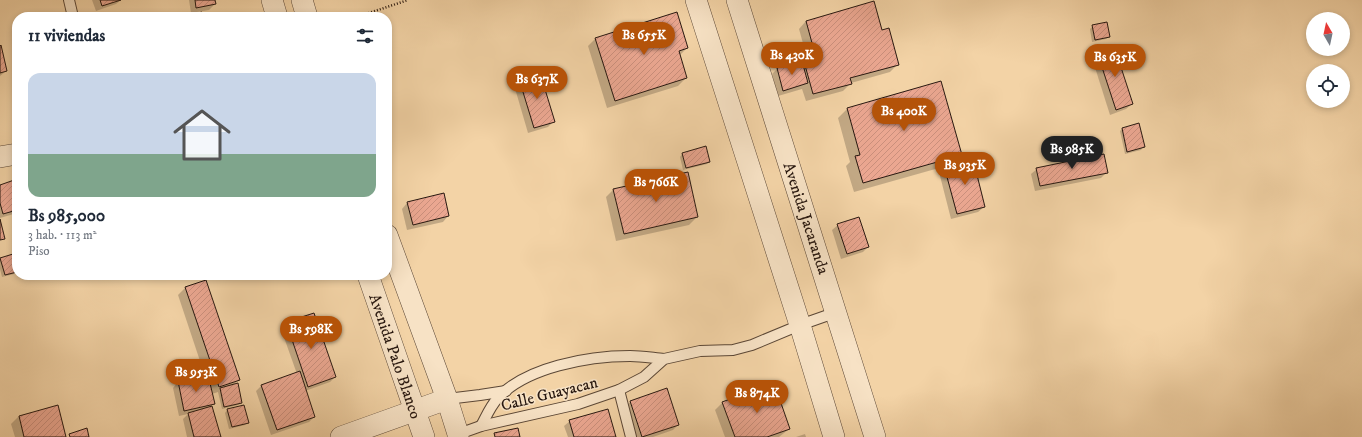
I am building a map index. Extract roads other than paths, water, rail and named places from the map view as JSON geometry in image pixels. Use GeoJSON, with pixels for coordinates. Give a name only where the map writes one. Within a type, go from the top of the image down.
{"type":"FeatureCollection","features":[{"type":"Feature","properties":{"kind":"street"},"geometry":{"type":"LineString","coordinates":[[272,0],[276,12]]}},
{"type":"Feature","properties":{"kind":"street"},"geometry":{"type":"LineString","coordinates":[[302,0],[306,12]]}},
{"type":"Feature","properties":{"kind":"street"},"geometry":{"type":"LineString","coordinates":[[696,0],[800,325],[834,437]]}},
{"type":"Feature","properties":{"kind":"street","name":"Avenida Jacaranda"},"geometry":{"type":"LineString","coordinates":[[737,0],[876,437]]}},
{"type":"Feature","properties":{"kind":"street"},"geometry":{"type":"LineString","coordinates":[[0,157],[12,155]]}},
{"type":"Feature","properties":{"kind":"street","name":"Avenida Palo Blanco"},"geometry":{"type":"LineString","coordinates":[[392,249],[447,399],[456,436]]}},
{"type":"Feature","properties":{"kind":"street","name":"Avenida Palo Blanco"},"geometry":{"type":"LineString","coordinates":[[370,280],[424,437]]}},
{"type":"Feature","properties":{"kind":"street"},"geometry":{"type":"LineString","coordinates":[[341,437],[447,399]]}},
{"type":"Feature","properties":{"kind":"lane"},"geometry":{"type":"LineString","coordinates":[[69,0],[72,12]]}},
{"type":"Feature","properties":{"kind":"lane","name":"Calle Guayacan"},"geometry":{"type":"LineString","coordinates":[[481,426],[496,400],[519,380],[560,364],[631,356],[664,359],[700,351],[733,350],[752,345],[800,325],[837,312]]}},
{"type":"Feature","properties":{"kind":"lane","name":"Calle Guayacan"},"geometry":{"type":"LineString","coordinates":[[456,436],[481,426],[578,404],[619,390],[644,376],[664,359]]}},
{"type":"Feature","properties":{"kind":"lane"},"geometry":{"type":"LineString","coordinates":[[447,399],[508,390]]}},
{"type":"Feature","properties":{"kind":"lane"},"geometry":{"type":"LineString","coordinates":[[619,390],[632,437]]}}]}
